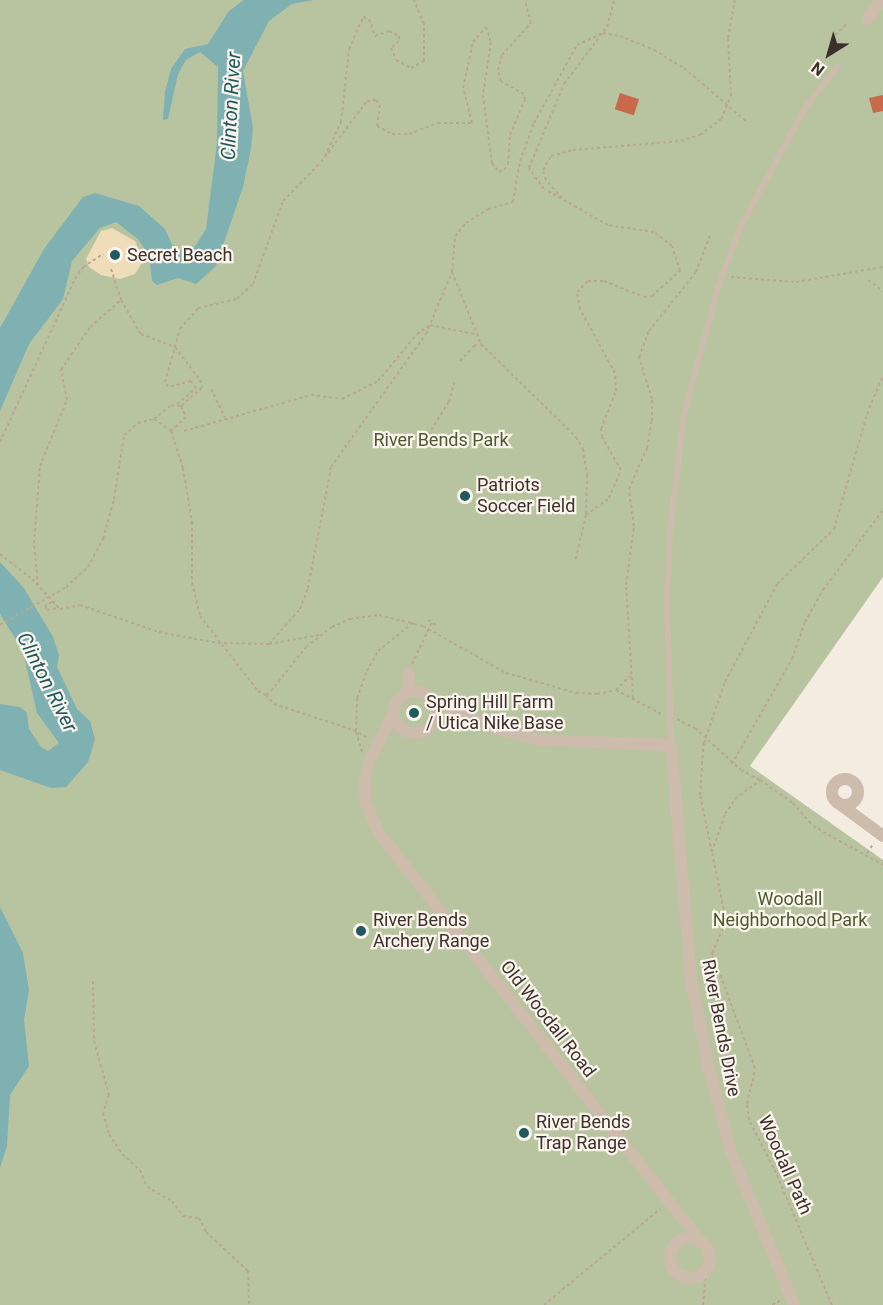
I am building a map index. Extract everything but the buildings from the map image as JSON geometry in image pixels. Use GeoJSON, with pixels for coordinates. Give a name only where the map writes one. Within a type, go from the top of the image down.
{"type":"FeatureCollection","features":[{"type":"Feature","properties":{"kind":"street"},"geometry":{"type":"LineString","coordinates":[[868,19],[881,0]]}},
{"type":"Feature","properties":{"kind":"street"},"geometry":{"type":"LineString","coordinates":[[409,673],[409,691],[433,699],[495,728],[539,740],[672,745]]}},
{"type":"Feature","properties":{"kind":"street","name":"Old Woodall Road"},"geometry":{"type":"LineString","coordinates":[[409,691],[399,699],[368,764],[365,794],[379,833],[709,1252],[706,1270]]}},
{"type":"Feature","properties":{"kind":"street"},"geometry":{"type":"LineString","coordinates":[[433,699],[436,714]]}},
{"type":"Feature","properties":{"kind":"street"},"geometry":{"type":"LineString","coordinates":[[384,732],[401,729],[413,734],[424,731],[436,714],[448,706]]}},
{"type":"Feature","properties":{"kind":"street"},"geometry":{"type":"LineString","coordinates":[[392,716],[401,729]]}},
{"type":"Feature","properties":{"kind":"street","name":"River Bends Drive"},"geometry":{"type":"LineString","coordinates":[[672,745],[691,979],[708,1065],[742,1184],[794,1305]]}},
{"type":"Feature","properties":{"kind":"street"},"geometry":{"type":"LineString","coordinates":[[857,816],[859,794],[851,780],[838,780],[832,792],[838,803],[857,816],[880,837]]}},
{"type":"Feature","properties":{"kind":"street"},"geometry":{"type":"LineString","coordinates":[[838,803],[851,804],[859,794]]}},
{"type":"Feature","properties":{"kind":"street"},"geometry":{"type":"LineString","coordinates":[[690,1227],[670,1253],[675,1273],[694,1278],[706,1270]]}},
{"type":"Feature","properties":{"kind":"street"},"geometry":{"type":"LineString","coordinates":[[682,1239],[695,1238],[701,1242]]}},
{"type":"Feature","properties":{"kind":"lane"},"geometry":{"type":"LineString","coordinates":[[672,745],[666,603],[677,460],[684,414],[722,275],[741,226],[805,108],[838,66]]}},
{"type":"Feature","properties":{"kind":"path"},"geometry":{"type":"LineString","coordinates":[[321,162],[341,122],[349,49],[363,17],[369,19],[375,36],[389,31],[399,36],[391,51],[402,65],[417,68],[424,62],[424,24],[414,0]]}},
{"type":"Feature","properties":{"kind":"path"},"geometry":{"type":"LineString","coordinates":[[0,625],[76,579],[97,555],[114,499],[124,435],[138,423],[154,419],[177,404],[196,388],[191,381],[175,387],[168,387],[165,382],[180,329],[198,308],[237,299],[254,284],[261,255],[277,228],[283,201],[321,162],[367,101],[376,100],[380,105],[377,126],[392,134],[409,134],[438,123],[472,123],[463,88],[473,42],[486,27],[491,42],[483,95],[492,163],[499,172],[504,170],[508,164],[510,135],[525,100],[524,94],[501,81],[498,70],[502,55],[531,23],[525,0]]}},
{"type":"Feature","properties":{"kind":"path"},"geometry":{"type":"LineString","coordinates":[[586,515],[609,498],[621,470],[602,438],[601,429],[616,391],[615,374],[580,309],[577,292],[588,281],[604,281],[636,294],[652,296],[676,276],[680,263],[672,246],[654,232],[608,225],[564,200],[531,175],[531,160],[553,118],[564,84],[603,33],[612,17],[614,0]]}},
{"type":"Feature","properties":{"kind":"path"},"geometry":{"type":"LineString","coordinates":[[564,200],[546,180],[543,170],[551,156],[573,150],[690,139],[709,129],[728,107],[732,74],[728,38],[735,0]]}},
{"type":"Feature","properties":{"kind":"path"},"geometry":{"type":"LineString","coordinates":[[835,35],[847,24]]}},
{"type":"Feature","properties":{"kind":"path"},"geometry":{"type":"LineString","coordinates":[[269,644],[300,609],[304,599],[331,467],[430,325],[452,272],[455,236],[466,223],[488,210],[513,202],[524,152],[534,123],[564,73],[567,59],[589,37],[603,33],[620,36],[654,50],[684,68],[748,123]]}},
{"type":"Feature","properties":{"kind":"path"},"geometry":{"type":"LineString","coordinates":[[633,698],[630,676],[627,585],[634,526],[629,489],[646,448],[652,421],[652,399],[639,357],[649,331],[696,272],[711,233]]}},
{"type":"Feature","properties":{"kind":"path"},"geometry":{"type":"LineString","coordinates":[[0,442],[75,279],[83,267],[103,254]]}},
{"type":"Feature","properties":{"kind":"path"},"geometry":{"type":"LineString","coordinates":[[722,275],[796,282],[883,267]]}},
{"type":"Feature","properties":{"kind":"path"},"geometry":{"type":"LineString","coordinates":[[111,269],[121,300],[141,334],[175,347],[200,380],[202,388],[181,406]]}},
{"type":"Feature","properties":{"kind":"path"},"geometry":{"type":"LineString","coordinates":[[452,272],[479,334],[481,344],[576,437],[583,448],[587,475],[586,515],[575,562]]}},
{"type":"Feature","properties":{"kind":"path"},"geometry":{"type":"LineString","coordinates":[[868,280],[883,291]]}},
{"type":"Feature","properties":{"kind":"path"},"geometry":{"type":"LineString","coordinates":[[38,585],[34,543],[40,466],[67,400],[61,370],[90,327],[121,300]]}},
{"type":"Feature","properties":{"kind":"path"},"geometry":{"type":"LineString","coordinates":[[184,431],[311,395],[342,399],[378,381],[417,334],[430,325],[479,334]]}},
{"type":"Feature","properties":{"kind":"path"},"geometry":{"type":"LineString","coordinates":[[460,362],[474,346],[481,344]]}},
{"type":"Feature","properties":{"kind":"path","name":"Woodall Path"},"geometry":{"type":"LineString","coordinates":[[832,1305],[776,1173],[749,1120],[747,1104],[754,1068],[712,953],[726,921],[700,795],[706,740],[725,682],[777,584],[834,529],[869,408],[883,376]]}},
{"type":"Feature","properties":{"kind":"path"},"geometry":{"type":"LineString","coordinates":[[428,435],[449,402],[454,383]]}},
{"type":"Feature","properties":{"kind":"path"},"geometry":{"type":"LineString","coordinates":[[211,388],[225,418]]}},
{"type":"Feature","properties":{"kind":"path"},"geometry":{"type":"LineString","coordinates":[[171,431],[186,417],[181,406],[177,404]]}},
{"type":"Feature","properties":{"kind":"path"},"geometry":{"type":"LineString","coordinates":[[154,419],[171,431],[188,493],[196,605],[218,643],[274,704],[356,731],[378,744]]}},
{"type":"Feature","properties":{"kind":"path"},"geometry":{"type":"LineString","coordinates":[[732,764],[788,667],[805,622],[823,590],[883,510]]}},
{"type":"Feature","properties":{"kind":"path"},"geometry":{"type":"LineString","coordinates":[[0,554],[38,585],[58,608]]}},
{"type":"Feature","properties":{"kind":"path"},"geometry":{"type":"LineString","coordinates":[[52,602],[45,606],[47,610],[81,605],[159,632],[218,643],[269,644],[319,635]]}},
{"type":"Feature","properties":{"kind":"path"},"geometry":{"type":"LineString","coordinates":[[266,695],[319,635],[340,622],[364,616],[396,617],[414,622],[506,673],[576,693],[597,694],[616,690],[630,676]]}},
{"type":"Feature","properties":{"kind":"path"},"geometry":{"type":"LineString","coordinates":[[428,620],[436,625]]}},
{"type":"Feature","properties":{"kind":"path"},"geometry":{"type":"LineString","coordinates":[[368,764],[356,731],[357,698],[367,671],[378,651],[414,622]]}},
{"type":"Feature","properties":{"kind":"path"},"geometry":{"type":"LineString","coordinates":[[409,673],[432,622]]}},
{"type":"Feature","properties":{"kind":"path"},"geometry":{"type":"LineString","coordinates":[[616,690],[659,714]]}},
{"type":"Feature","properties":{"kind":"path"},"geometry":{"type":"LineString","coordinates":[[678,720],[706,740],[732,764],[793,803],[813,826],[867,853],[883,865]]}},
{"type":"Feature","properties":{"kind":"path"},"geometry":{"type":"LineString","coordinates":[[712,852],[725,814],[735,799],[759,780]]}},
{"type":"Feature","properties":{"kind":"path"},"geometry":{"type":"LineString","coordinates":[[867,853],[880,837]]}},
{"type":"Feature","properties":{"kind":"path"},"geometry":{"type":"LineString","coordinates":[[93,981],[94,1041],[109,1095],[103,1113],[109,1134],[122,1154],[140,1170],[147,1187],[172,1201],[183,1216],[199,1218],[206,1232],[248,1271],[249,1305]]}},
{"type":"Feature","properties":{"kind":"path"},"geometry":{"type":"LineString","coordinates":[[544,1305],[670,1202]]}},
{"type":"Feature","properties":{"kind":"path"},"geometry":{"type":"LineString","coordinates":[[703,1305],[706,1270]]}},
{"type":"Feature","properties":{"kind":"green space","name":"River Bends Park"},"geometry":{"type":"Polygon","coordinates":[[[0,0],[883,0],[883,577],[750,766],[883,860],[883,1305],[0,1305],[0,0]]]}},
{"type":"Feature","properties":{"kind":"sand","name":"Secret Beach"},"geometry":{"type":"Polygon","coordinates":[[[112,228],[135,241],[143,261],[135,274],[120,279],[101,275],[89,267],[86,259],[101,231],[112,228]]]}},
{"type":"Feature","properties":{"kind":"water","name":"Clinton River"},"geometry":{"type":"Polygon","coordinates":[[[244,0],[314,0],[292,4],[269,21],[243,71],[253,128],[251,149],[243,187],[216,266],[196,284],[178,278],[157,285],[152,281],[149,256],[139,240],[116,222],[100,228],[72,261],[63,299],[29,344],[0,411],[0,328],[44,249],[83,197],[95,193],[139,206],[165,229],[176,253],[182,249],[194,248],[206,229],[217,143],[218,67],[200,52],[186,60],[178,74],[168,119],[163,120],[165,92],[171,69],[185,49],[208,44],[229,11],[244,0]]]}},
{"type":"Feature","properties":{"kind":"water","name":"Clinton River"},"geometry":{"type":"Polygon","coordinates":[[[0,562],[24,588],[53,637],[59,655],[57,667],[77,709],[90,721],[95,739],[88,762],[66,787],[51,788],[0,770],[0,704],[20,707],[27,713],[29,729],[41,747],[48,751],[59,743],[37,713],[23,651],[0,614],[0,562]]]}},
{"type":"Feature","properties":{"kind":"water"},"geometry":{"type":"Polygon","coordinates":[[[0,907],[23,953],[29,990],[24,1020],[29,1066],[10,1095],[7,1146],[0,1168],[0,907]]]}},
{"type":"Feature","properties":{"kind":"place","name":"Secret Beach"},"geometry":{"type":"Point","coordinates":[115,255]}},
{"type":"Feature","properties":{"kind":"place","name":"Patriots Soccer Field"},"geometry":{"type":"Point","coordinates":[465,496]}},
{"type":"Feature","properties":{"kind":"place","name":"Spring Hill Farm / Utica Nike Base"},"geometry":{"type":"Point","coordinates":[414,713]}},
{"type":"Feature","properties":{"kind":"place","name":"River Bends Archery Range"},"geometry":{"type":"Point","coordinates":[361,931]}},
{"type":"Feature","properties":{"kind":"place","name":"River Bends Trap Range"},"geometry":{"type":"Point","coordinates":[524,1133]}},
{"type":"Feature","properties":{"kind":"park label","name":"Woodall Neighborhood Park"},"geometry":{"type":"Point","coordinates":[790,910]}}]}
